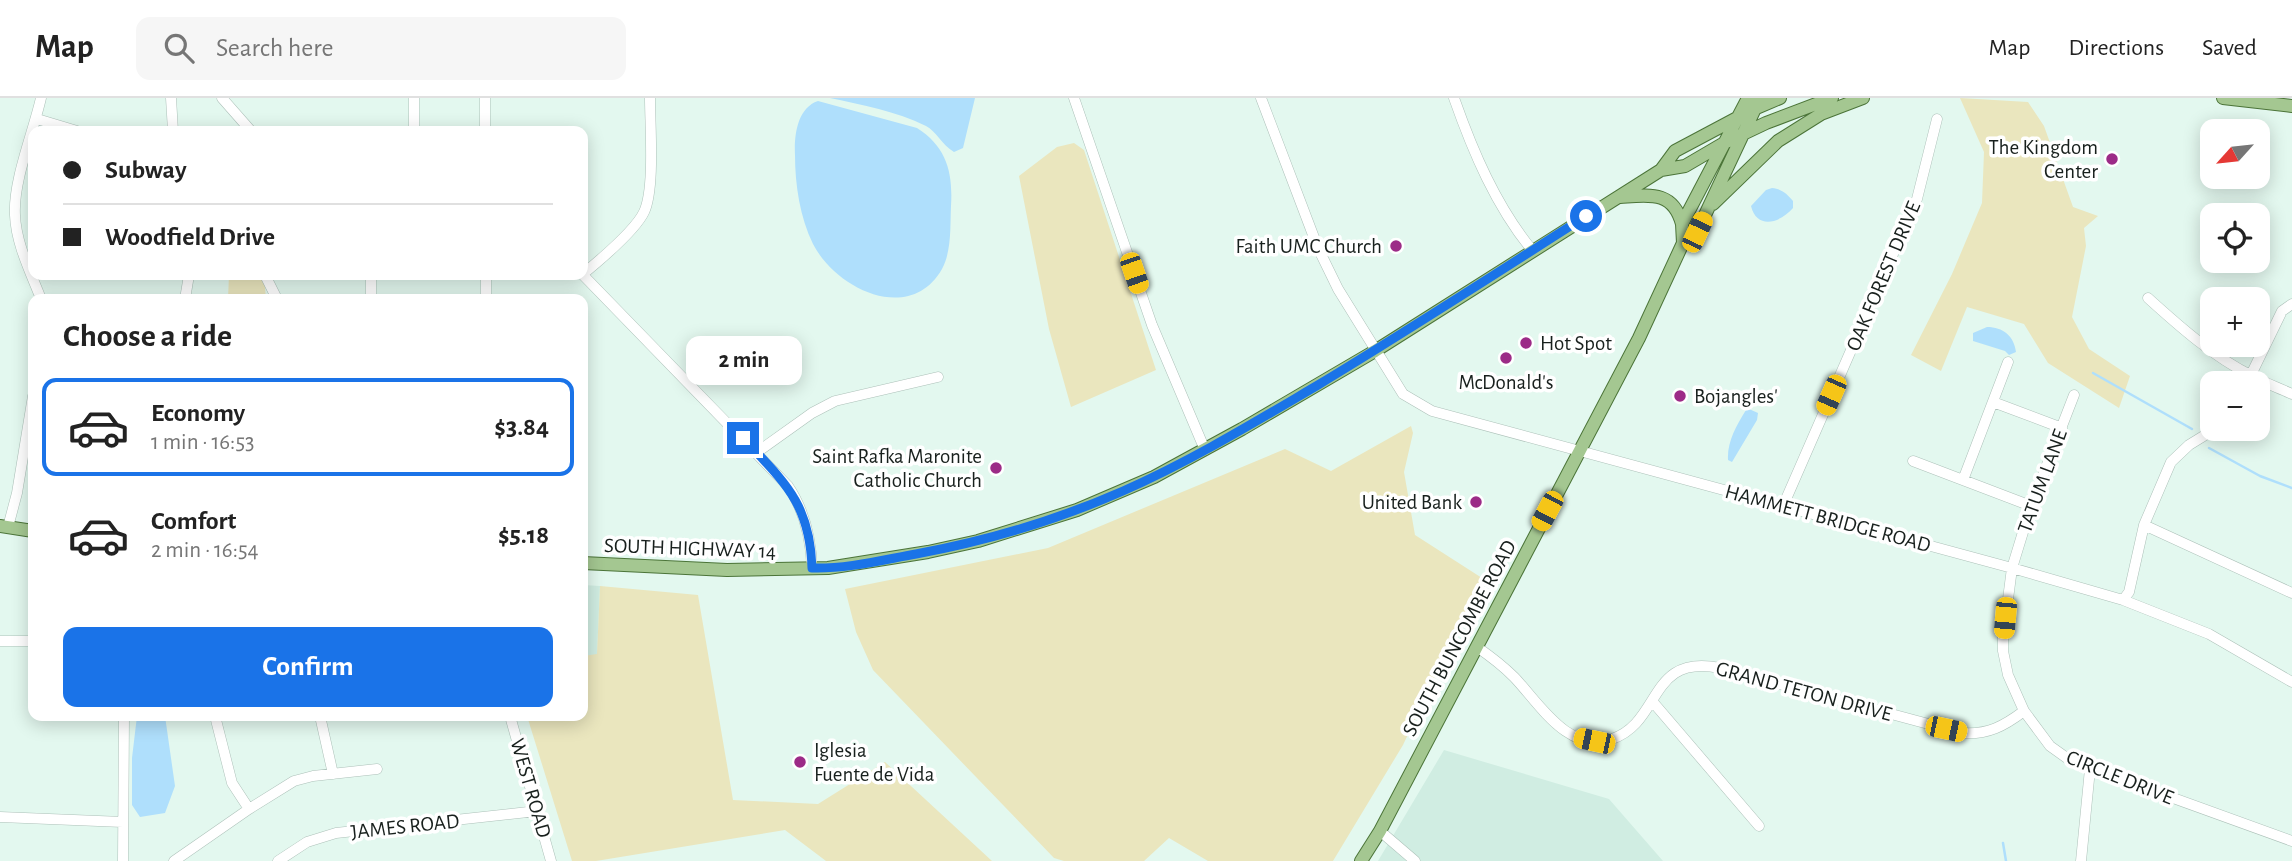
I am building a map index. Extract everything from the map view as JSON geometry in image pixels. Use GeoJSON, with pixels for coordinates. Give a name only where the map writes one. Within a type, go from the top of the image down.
{"type":"FeatureCollection","features":[{"type":"Feature","properties":{"kind":"main road"},"geometry":{"type":"LineString","coordinates":[[1682,224],[1739,117],[1754,102],[1780,98]]}},
{"type":"Feature","properties":{"kind":"main road","name":"SOUTH HIGHWAY 14"},"geometry":{"type":"LineString","coordinates":[[588,563],[727,570],[828,568],[928,552],[1027,527],[1121,492],[1205,450],[1375,351],[1661,170],[1685,166],[1742,134],[1786,114],[1832,98]]}},
{"type":"Feature","properties":{"kind":"main road"},"geometry":{"type":"LineString","coordinates":[[1707,209],[1778,141],[1821,114],[1863,98]]}},
{"type":"Feature","properties":{"kind":"main road"},"geometry":{"type":"LineString","coordinates":[[2224,98],[2292,106]]}},
{"type":"Feature","properties":{"kind":"main road","name":"SOUTH BUNCOMBE ROAD"},"geometry":{"type":"LineString","coordinates":[[1361,861],[1381,831],[1639,338],[1683,243],[1697,232],[1754,102]]}},
{"type":"Feature","properties":{"kind":"main road","name":"SOUTH HIGHWAY 14"},"geometry":{"type":"LineString","coordinates":[[1661,170],[1675,150],[1739,117]]}},
{"type":"Feature","properties":{"kind":"main road"},"geometry":{"type":"LineString","coordinates":[[1616,197],[1650,195],[1662,198],[1676,208],[1682,224]]}},
{"type":"Feature","properties":{"kind":"main road","name":"SOUTH BUNCOMBE ROAD"},"geometry":{"type":"LineString","coordinates":[[1682,224],[1683,243]]}},
{"type":"Feature","properties":{"kind":"main road"},"geometry":{"type":"LineString","coordinates":[[4,526],[28,530]]}},
{"type":"Feature","properties":{"kind":"street"},"geometry":{"type":"LineString","coordinates":[[35,126],[41,98]]}},
{"type":"Feature","properties":{"kind":"street"},"geometry":{"type":"LineString","coordinates":[[171,98],[173,126]]}},
{"type":"Feature","properties":{"kind":"street"},"geometry":{"type":"LineString","coordinates":[[222,98],[247,126]]}},
{"type":"Feature","properties":{"kind":"street"},"geometry":{"type":"LineString","coordinates":[[414,98],[414,126]]}},
{"type":"Feature","properties":{"kind":"street"},"geometry":{"type":"LineString","coordinates":[[485,98],[485,126]]}},
{"type":"Feature","properties":{"kind":"street"},"geometry":{"type":"LineString","coordinates":[[588,269],[635,224],[645,209],[650,169],[650,98]]}},
{"type":"Feature","properties":{"kind":"street"},"geometry":{"type":"LineString","coordinates":[[1074,98],[1152,325],[1205,450]]}},
{"type":"Feature","properties":{"kind":"street","name":"HAMMETT BRIDGE ROAD"},"geometry":{"type":"LineString","coordinates":[[1261,98],[1318,248],[1338,289],[1403,394],[1432,411],[2123,600],[2209,634],[2292,682]]}},
{"type":"Feature","properties":{"kind":"street"},"geometry":{"type":"LineString","coordinates":[[1454,98],[1483,173],[1532,250]]}},
{"type":"Feature","properties":{"kind":"street"},"geometry":{"type":"LineString","coordinates":[[37,119],[60,126]]}},
{"type":"Feature","properties":{"kind":"street","name":"OAK FOREST DRIVE"},"geometry":{"type":"LineString","coordinates":[[1783,506],[1917,198],[1937,119]]}},
{"type":"Feature","properties":{"kind":"street"},"geometry":{"type":"LineString","coordinates":[[28,150],[18,184],[15,216],[28,265]]}},
{"type":"Feature","properties":{"kind":"street"},"geometry":{"type":"LineString","coordinates":[[588,279],[788,486],[800,507],[809,533],[812,568]]}},
{"type":"Feature","properties":{"kind":"street"},"geometry":{"type":"LineString","coordinates":[[2148,298],[2183,330],[2238,371]]}},
{"type":"Feature","properties":{"kind":"street"},"geometry":{"type":"LineString","coordinates":[[2253,371],[2282,311],[2292,304]]}},
{"type":"Feature","properties":{"kind":"street"},"geometry":{"type":"LineString","coordinates":[[1963,480],[2008,362]]}},
{"type":"Feature","properties":{"kind":"street"},"geometry":{"type":"LineString","coordinates":[[756,453],[812,413],[835,401],[938,377]]}},
{"type":"Feature","properties":{"kind":"street"},"geometry":{"type":"LineString","coordinates":[[2270,386],[2292,394]]}},
{"type":"Feature","properties":{"kind":"street","name":"TATUM LANE"},"geometry":{"type":"LineString","coordinates":[[2011,568],[2031,506],[2074,395]]}},
{"type":"Feature","properties":{"kind":"street"},"geometry":{"type":"LineString","coordinates":[[1993,402],[2062,428]]}},
{"type":"Feature","properties":{"kind":"street"},"geometry":{"type":"LineString","coordinates":[[4,526],[17,493],[28,426]]}},
{"type":"Feature","properties":{"kind":"street"},"geometry":{"type":"LineString","coordinates":[[2123,600],[2129,592],[2144,525],[2171,462],[2200,438]]}},
{"type":"Feature","properties":{"kind":"street"},"geometry":{"type":"LineString","coordinates":[[1913,461],[2031,506]]}},
{"type":"Feature","properties":{"kind":"street"},"geometry":{"type":"LineString","coordinates":[[2144,525],[2292,593]]}},
{"type":"Feature","properties":{"kind":"street","name":"CIRCLE DRIVE"},"geometry":{"type":"LineString","coordinates":[[2011,568],[2003,651],[2008,675],[2024,711],[2054,750],[2090,769],[2292,841]]}},
{"type":"Feature","properties":{"kind":"street"},"geometry":{"type":"LineString","coordinates":[[0,640],[28,642]]}},
{"type":"Feature","properties":{"kind":"street","name":"GRAND TETON DRIVE"},"geometry":{"type":"LineString","coordinates":[[1476,647],[1511,674],[1554,723],[1580,738],[1601,741],[1619,736],[1633,725],[1664,681],[1673,674],[1683,668],[1705,666],[1812,691],[1962,733],[1982,733],[1998,729],[2024,711]]}},
{"type":"Feature","properties":{"kind":"street"},"geometry":{"type":"LineString","coordinates":[[1652,701],[1759,826]]}},
{"type":"Feature","properties":{"kind":"street"},"geometry":{"type":"LineString","coordinates":[[123,861],[124,721]]}},
{"type":"Feature","properties":{"kind":"street"},"geometry":{"type":"LineString","coordinates":[[216,721],[232,783],[249,809]]}},
{"type":"Feature","properties":{"kind":"street"},"geometry":{"type":"LineString","coordinates":[[321,721],[333,774]]}},
{"type":"Feature","properties":{"kind":"street","name":"WEST ROAD"},"geometry":{"type":"LineString","coordinates":[[511,721],[551,861]]}},
{"type":"Feature","properties":{"kind":"street"},"geometry":{"type":"LineString","coordinates":[[174,861],[294,781],[377,769]]}},
{"type":"Feature","properties":{"kind":"street"},"geometry":{"type":"LineString","coordinates":[[2081,861],[2090,769]]}},
{"type":"Feature","properties":{"kind":"street","name":"JAMES ROAD"},"geometry":{"type":"LineString","coordinates":[[278,861],[307,842],[336,833],[537,811]]}},
{"type":"Feature","properties":{"kind":"street"},"geometry":{"type":"LineString","coordinates":[[0,817],[123,822]]}},
{"type":"Feature","properties":{"kind":"street"},"geometry":{"type":"LineString","coordinates":[[1381,831],[1415,861]]}},
{"type":"Feature","properties":{"kind":"shaded area"},"geometry":{"type":"Polygon","coordinates":[[[1960,98],[2028,102],[2044,126],[2073,207],[2098,216],[2084,228],[2086,246],[2072,317],[2089,349],[2130,376],[2119,408],[2048,363],[2024,324],[1967,307],[1941,371],[1911,355],[1952,274],[1982,203],[1984,152],[1960,98]]]}},
{"type":"Feature","properties":{"kind":"shaded area"},"geometry":{"type":"Polygon","coordinates":[[[1074,143],[1084,150],[1156,370],[1071,407],[1049,329],[1019,176],[1057,147],[1074,143]]]}},
{"type":"Feature","properties":{"kind":"shaded area"},"geometry":{"type":"Polygon","coordinates":[[[229,280],[264,280],[266,294],[228,294],[229,280]]]}},
{"type":"Feature","properties":{"kind":"shaded area"},"geometry":{"type":"Polygon","coordinates":[[[1411,426],[1413,433],[1404,472],[1415,535],[1482,578],[1403,745],[1333,861],[1208,861],[1169,838],[1144,861],[1064,861],[1054,858],[873,670],[856,632],[845,589],[1048,548],[1285,449],[1331,471],[1411,426]]]}},
{"type":"Feature","properties":{"kind":"shaded area"},"geometry":{"type":"Polygon","coordinates":[[[588,585],[600,586],[597,655],[588,656],[588,585]]]}},
{"type":"Feature","properties":{"kind":"shaded area"},"geometry":{"type":"Polygon","coordinates":[[[600,586],[698,595],[733,800],[818,804],[885,762],[992,861],[826,861],[785,830],[596,861],[572,861],[529,721],[588,721],[588,655],[597,654],[600,586]]]}},
{"type":"Feature","properties":{"kind":"shaded area"},"geometry":{"type":"Polygon","coordinates":[[[1444,750],[1609,799],[1663,861],[1378,861],[1444,750]]]}},
{"type":"Feature","properties":{"kind":"water"},"geometry":{"type":"Polygon","coordinates":[[[830,98],[975,98],[963,148],[954,152],[930,128],[915,121],[879,109],[830,98]]]}},
{"type":"Feature","properties":{"kind":"water"},"geometry":{"type":"Polygon","coordinates":[[[818,101],[917,128],[935,144],[946,162],[951,183],[947,254],[942,269],[928,286],[912,295],[893,298],[855,286],[838,275],[813,244],[799,201],[795,148],[796,131],[801,116],[818,101]]]}},
{"type":"Feature","properties":{"kind":"water"},"geometry":{"type":"Polygon","coordinates":[[[1772,188],[1789,196],[1793,201],[1793,208],[1776,220],[1763,221],[1754,214],[1751,206],[1766,190],[1772,188]]]}},
{"type":"Feature","properties":{"kind":"water"},"geometry":{"type":"Polygon","coordinates":[[[1987,327],[2007,334],[2013,341],[2016,352],[2009,355],[2005,351],[1973,341],[1973,333],[1987,327]]]}},
{"type":"Feature","properties":{"kind":"water"},"geometry":{"type":"Polygon","coordinates":[[[1749,409],[1758,413],[1757,420],[1732,462],[1728,460],[1731,440],[1742,416],[1749,409]]]}},
{"type":"Feature","properties":{"kind":"water"},"geometry":{"type":"Polygon","coordinates":[[[136,721],[166,721],[175,786],[165,813],[140,817],[132,805],[132,758],[136,721]]]}},
{"type":"Feature","properties":{"kind":"waterway"},"geometry":{"type":"LineString","coordinates":[[2093,373],[2192,429]]}},
{"type":"Feature","properties":{"kind":"waterway"},"geometry":{"type":"LineString","coordinates":[[2209,448],[2260,476],[2292,488]]}},
{"type":"Feature","properties":{"kind":"waterway"},"geometry":{"type":"LineString","coordinates":[[2003,843],[2006,861]]}},
{"type":"Feature","properties":{"kind":"place","name":"The Kingdom Center"},"geometry":{"type":"Point","coordinates":[2112,159]}},
{"type":"Feature","properties":{"kind":"place","name":"Faith UMC Church"},"geometry":{"type":"Point","coordinates":[1396,246]}},
{"type":"Feature","properties":{"kind":"place","name":"Hot Spot"},"geometry":{"type":"Point","coordinates":[1526,343]}},
{"type":"Feature","properties":{"kind":"place","name":"McDonald's"},"geometry":{"type":"Point","coordinates":[1506,358]}},
{"type":"Feature","properties":{"kind":"place","name":"Bojangles'"},"geometry":{"type":"Point","coordinates":[1680,396]}},
{"type":"Feature","properties":{"kind":"place","name":"Saint Rafka Maronite Catholic Church"},"geometry":{"type":"Point","coordinates":[996,468]}},
{"type":"Feature","properties":{"kind":"place","name":"United Bank"},"geometry":{"type":"Point","coordinates":[1476,502]}},
{"type":"Feature","properties":{"kind":"place","name":"Iglesia Fuente de Vida"},"geometry":{"type":"Point","coordinates":[800,762]}},
{"type":"Feature","properties":{"kind":"route"},"geometry":{"type":"LineString","coordinates":[[743,438],[788,486],[800,507],[809,533],[812,568],[884,560],[978,541],[1077,510],[1154,477],[1205,450],[1375,351],[1586,216]]}}]}
